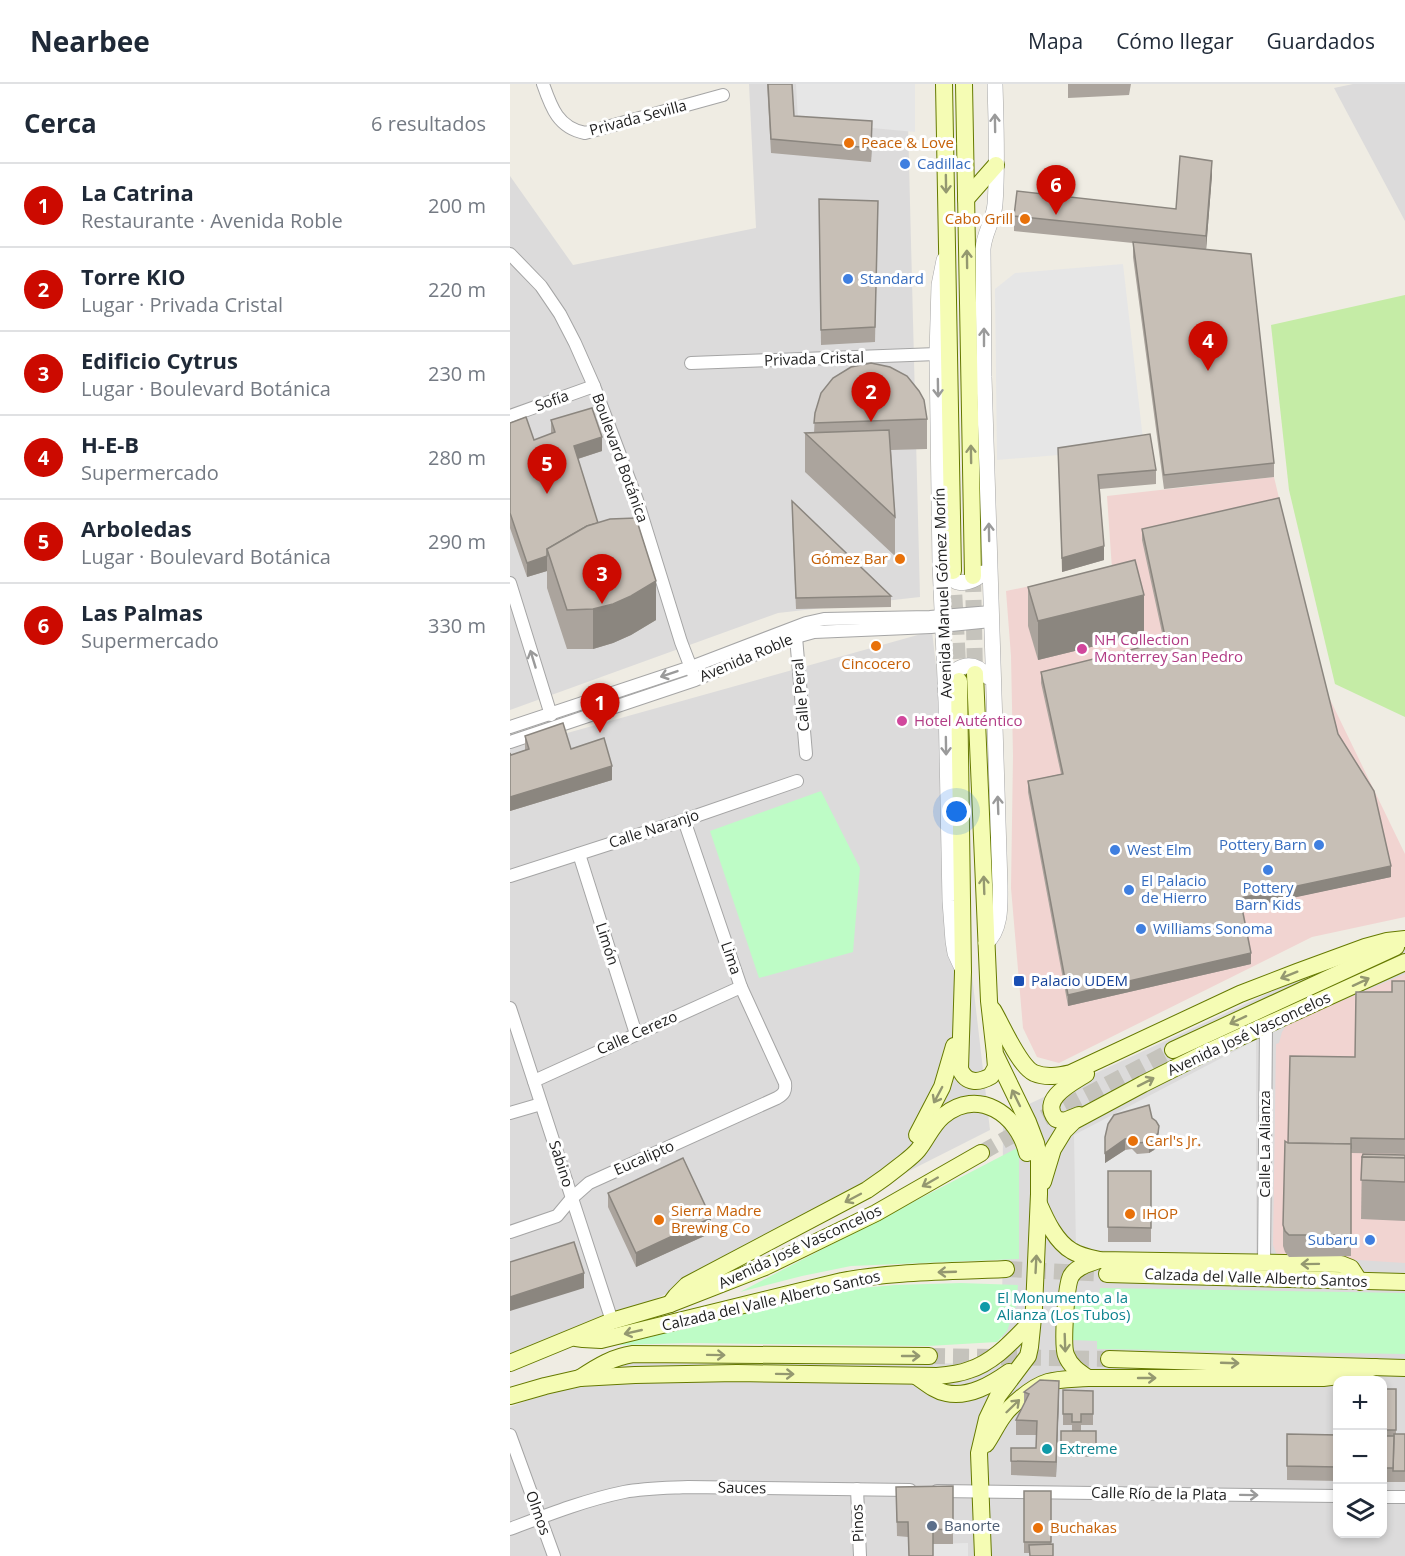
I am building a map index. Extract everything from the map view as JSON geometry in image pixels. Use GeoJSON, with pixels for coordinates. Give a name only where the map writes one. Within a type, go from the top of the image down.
{"type":"FeatureCollection","features":[{"type":"Feature","properties":{"kind":"main road","name":"Avenida Manuel Gómez Morín"},"geometry":{"type":"LineString","coordinates":[[944,84],[948,246],[947,567]]}},
{"type":"Feature","properties":{"kind":"main road","name":"Avenida Manuel Gómez Morín"},"geometry":{"type":"LineString","coordinates":[[964,84],[973,576]]}},
{"type":"Feature","properties":{"kind":"main road"},"geometry":{"type":"LineString","coordinates":[[966,200],[996,165]]}},
{"type":"Feature","properties":{"kind":"main road","name":"Avenida Manuel Gómez Morín"},"geometry":{"type":"LineString","coordinates":[[975,674],[989,1001],[995,1054],[1028,1122],[1039,1157],[1034,1308],[1030,1347],[1028,1356],[1005,1385],[991,1409],[979,1453],[982,1556]]}},
{"type":"Feature","properties":{"kind":"main road","name":"Avenida Manuel Gómez Morín"},"geometry":{"type":"LineString","coordinates":[[952,684],[963,972],[961,1019]]}},
{"type":"Feature","properties":{"kind":"main road"},"geometry":{"type":"LineString","coordinates":[[989,1001],[1023,1063],[1031,1072],[1044,1076],[1058,1076],[1071,1073],[1240,994],[1296,972],[1365,947],[1387,941],[1405,941]]}},
{"type":"Feature","properties":{"kind":"main road","name":"Avenida José Vasconcelos"},"geometry":{"type":"LineString","coordinates":[[1173,1050],[1405,941]]}},
{"type":"Feature","properties":{"kind":"main road","name":"Avenida José Vasconcelos"},"geometry":{"type":"LineString","coordinates":[[1094,1110],[1204,1053],[1405,962]]}},
{"type":"Feature","properties":{"kind":"main road"},"geometry":{"type":"LineString","coordinates":[[961,1019],[960,1069],[965,1078],[977,1081],[991,1076],[996,1067],[995,1054]]}},
{"type":"Feature","properties":{"kind":"main road"},"geometry":{"type":"LineString","coordinates":[[901,1165],[942,1088],[961,1019]]}},
{"type":"Feature","properties":{"kind":"main road"},"geometry":{"type":"LineString","coordinates":[[1094,1110],[1068,1120],[1059,1120],[1053,1115],[1051,1104],[1056,1095],[1070,1084],[1132,1045]]}},
{"type":"Feature","properties":{"kind":"main road"},"geometry":{"type":"LineString","coordinates":[[670,1304],[687,1285],[867,1190],[891,1174],[918,1151],[942,1116],[961,1106],[971,1104],[988,1106],[1002,1112],[1010,1119],[1021,1135],[1039,1200],[1058,1238],[1075,1253],[1103,1267]]}},
{"type":"Feature","properties":{"kind":"main road"},"geometry":{"type":"LineString","coordinates":[[1039,1200],[1053,1149],[1059,1138],[1074,1121],[1094,1110]]}},
{"type":"Feature","properties":{"kind":"main road","name":"Avenida José Vasconcelos"},"geometry":{"type":"LineString","coordinates":[[510,1363],[612,1321],[670,1304],[757,1270],[876,1213],[981,1153]]}},
{"type":"Feature","properties":{"kind":"main road"},"geometry":{"type":"LineString","coordinates":[[1088,1378],[1075,1368],[1066,1355],[1064,1347],[1068,1282],[1071,1275],[1082,1266],[1341,1264],[1351,1268],[1360,1282]]}},
{"type":"Feature","properties":{"kind":"main road","name":"Calzada del Valle Alberto Santos"},"geometry":{"type":"LineString","coordinates":[[1103,1267],[1360,1282],[1405,1282]]}},
{"type":"Feature","properties":{"kind":"main road","name":"Calzada del Valle Alberto Santos"},"geometry":{"type":"LineString","coordinates":[[575,1337],[601,1340],[870,1276],[1006,1269]]}},
{"type":"Feature","properties":{"kind":"main road"},"geometry":{"type":"LineString","coordinates":[[510,1396],[580,1378],[635,1375],[737,1373],[915,1376],[955,1374],[976,1368],[990,1359],[1032,1321]]}},
{"type":"Feature","properties":{"kind":"main road","name":"Calzada del Valle Alberto Santos"},"geometry":{"type":"LineString","coordinates":[[580,1378],[602,1364],[633,1354],[930,1356]]}},
{"type":"Feature","properties":{"kind":"main road"},"geometry":{"type":"LineString","coordinates":[[1108,1359],[1405,1368]]}},
{"type":"Feature","properties":{"kind":"main road"},"geometry":{"type":"LineString","coordinates":[[915,1376],[945,1393],[963,1393],[975,1391],[993,1383],[1023,1363]]}},
{"type":"Feature","properties":{"kind":"main road"},"geometry":{"type":"LineString","coordinates":[[979,1453],[1004,1415],[1033,1388],[1051,1380],[1323,1378],[1354,1374],[1376,1367]]}},
{"type":"Feature","properties":{"kind":"street","name":"Privada Sevilla"},"geometry":{"type":"LineString","coordinates":[[543,84],[559,119],[575,131],[585,133],[723,95]]}},
{"type":"Feature","properties":{"kind":"street","name":"Avenida Manuel Gómez Morín"},"geometry":{"type":"LineString","coordinates":[[986,943],[995,932],[1000,904],[984,377],[983,249],[995,207],[995,84]]}},
{"type":"Feature","properties":{"kind":"street","name":"Avenida Manuel Gómez Morín"},"geometry":{"type":"LineString","coordinates":[[948,246],[939,285],[937,354],[947,567],[942,620],[952,684]]}},
{"type":"Feature","properties":{"kind":"street","name":"Boulevard Botánica"},"geometry":{"type":"LineString","coordinates":[[510,254],[541,286],[560,314],[604,409],[637,500],[695,680]]}},
{"type":"Feature","properties":{"kind":"street","name":"Privada Cristal"},"geometry":{"type":"LineString","coordinates":[[691,363],[937,354]]}},
{"type":"Feature","properties":{"kind":"street","name":"Sofía"},"geometry":{"type":"LineString","coordinates":[[510,416],[594,386]]}},
{"type":"Feature","properties":{"kind":"street"},"geometry":{"type":"LineString","coordinates":[[947,567],[951,579],[962,582],[981,576],[989,560]]}},
{"type":"Feature","properties":{"kind":"street"},"geometry":{"type":"LineString","coordinates":[[510,583],[551,714]]}},
{"type":"Feature","properties":{"kind":"street","name":"Avenida Roble"},"geometry":{"type":"LineString","coordinates":[[510,728],[691,667],[814,621],[942,620],[991,616]]}},
{"type":"Feature","properties":{"kind":"street","name":"Avenida Roble"},"geometry":{"type":"LineString","coordinates":[[510,742],[695,680],[796,637],[839,629],[931,627],[942,620]]}},
{"type":"Feature","properties":{"kind":"street","name":"Calle Peral"},"geometry":{"type":"LineString","coordinates":[[796,637],[806,754]]}},
{"type":"Feature","properties":{"kind":"street"},"geometry":{"type":"LineString","coordinates":[[952,684],[954,671],[970,666],[981,670],[994,684]]}},
{"type":"Feature","properties":{"kind":"street","name":"Calle Naranjo"},"geometry":{"type":"LineString","coordinates":[[510,876],[797,781]]}},
{"type":"Feature","properties":{"kind":"street","name":"Lima"},"geometry":{"type":"LineString","coordinates":[[684,820],[741,987],[784,1083],[786,1088],[784,1092]]}},
{"type":"Feature","properties":{"kind":"street","name":"Limón"},"geometry":{"type":"LineString","coordinates":[[579,854],[636,1034]]}},
{"type":"Feature","properties":{"kind":"street","name":"Calle Cerezo"},"geometry":{"type":"LineString","coordinates":[[534,1081],[741,987]]}},
{"type":"Feature","properties":{"kind":"street","name":"Sabino"},"geometry":{"type":"LineString","coordinates":[[510,1008],[612,1321]]}},
{"type":"Feature","properties":{"kind":"street","name":"Calle La Alianza"},"geometry":{"type":"LineString","coordinates":[[1264,1263],[1266,1025]]}},
{"type":"Feature","properties":{"kind":"street","name":"Eucalipto"},"geometry":{"type":"LineString","coordinates":[[510,1232],[555,1217],[589,1183],[777,1098],[784,1092]]}},
{"type":"Feature","properties":{"kind":"street"},"geometry":{"type":"LineString","coordinates":[[510,1113],[541,1104]]}},
{"type":"Feature","properties":{"kind":"street","name":"Olmos"},"geometry":{"type":"LineString","coordinates":[[510,1435],[554,1556]]}},
{"type":"Feature","properties":{"kind":"street","name":"Sauces"},"geometry":{"type":"LineString","coordinates":[[510,1529],[601,1498],[651,1489],[688,1487],[981,1492]]}},
{"type":"Feature","properties":{"kind":"street","name":"Pinos"},"geometry":{"type":"LineString","coordinates":[[857,1489],[860,1556]]}},
{"type":"Feature","properties":{"kind":"street","name":"Calle Río de la Plata"},"geometry":{"type":"LineString","coordinates":[[981,1492],[1333,1496]]}},
{"type":"Feature","properties":{"kind":"street"},"geometry":{"type":"LineString","coordinates":[[1387,1497],[1405,1497]]}},
{"type":"Feature","properties":{"kind":"shaded area"},"geometry":{"type":"Polygon","coordinates":[[[749,84],[907,84],[920,597],[778,613],[510,710],[510,176],[573,265],[756,228],[749,84]]]}},
{"type":"Feature","properties":{"kind":"shaded area"},"geometry":{"type":"Polygon","coordinates":[[[796,84],[915,84],[915,132],[798,121],[796,84]]]}},
{"type":"Feature","properties":{"kind":"shaded area"},"geometry":{"type":"Polygon","coordinates":[[[1353,84],[1405,84],[1405,221],[1334,88],[1353,84]]]}},
{"type":"Feature","properties":{"kind":"shaded area"},"geometry":{"type":"Polygon","coordinates":[[[1123,264],[1144,448],[997,460],[995,289],[1015,273],[1123,264]]]}},
{"type":"Feature","properties":{"kind":"shaded area"},"geometry":{"type":"Polygon","coordinates":[[[1274,477],[1324,687],[1405,854],[1405,917],[1312,937],[1059,1063],[1037,1057],[1023,1028],[1011,888],[1013,756],[1011,656],[1006,591],[1112,569],[1107,496],[1274,477]]]}},
{"type":"Feature","properties":{"kind":"shaded area"},"geometry":{"type":"Polygon","coordinates":[[[932,631],[990,1130],[612,1321],[510,1359],[510,749],[932,631]]]}},
{"type":"Feature","properties":{"kind":"shaded area"},"geometry":{"type":"Polygon","coordinates":[[[1405,930],[1405,1556],[510,1556],[510,1407],[634,1360],[1002,1364],[1003,1116],[1405,930]]]}},
{"type":"Feature","properties":{"kind":"shaded area"},"geometry":{"type":"Polygon","coordinates":[[[1405,974],[1405,1263],[1277,1255],[1273,1245],[1276,1044],[1279,1043],[1287,1024],[1405,974]]]}},
{"type":"Feature","properties":{"kind":"shaded area"},"geometry":{"type":"Polygon","coordinates":[[[1256,1040],[1256,1257],[1076,1249],[1074,1135],[1256,1040]]]}},
{"type":"Feature","properties":{"kind":"shaded area"},"geometry":{"type":"Polygon","coordinates":[[[968,1543],[968,1556],[933,1556],[933,1544],[968,1543]]]}},
{"type":"Feature","properties":{"kind":"green space"},"geometry":{"type":"Polygon","coordinates":[[[1405,295],[1405,717],[1335,684],[1289,490],[1271,325],[1405,295]]]}},
{"type":"Feature","properties":{"kind":"green space"},"geometry":{"type":"Polygon","coordinates":[[[821,791],[860,868],[853,952],[759,978],[710,831],[821,791]]]}},
{"type":"Feature","properties":{"kind":"green space"},"geometry":{"type":"Polygon","coordinates":[[[1019,1147],[1019,1259],[851,1266],[740,1292],[1019,1147]]]}},
{"type":"Feature","properties":{"kind":"green space"},"geometry":{"type":"Polygon","coordinates":[[[961,1283],[1018,1285],[1016,1306],[1007,1331],[997,1342],[928,1346],[689,1343],[616,1345],[850,1289],[961,1283]]]}},
{"type":"Feature","properties":{"kind":"green space"},"geometry":{"type":"Polygon","coordinates":[[[1100,1288],[1405,1293],[1405,1354],[1097,1349],[1097,1341],[1072,1340],[1073,1294],[1099,1295],[1100,1288]]]}},
{"type":"Feature","properties":{"kind":"building"},"geometry":{"type":"Polygon","coordinates":[[[768,84],[792,84],[794,116],[872,121],[871,148],[771,139],[768,84]]]}},
{"type":"Feature","properties":{"kind":"building"},"geometry":{"type":"Polygon","coordinates":[[[1180,156],[1212,161],[1206,236],[1014,216],[1017,191],[1176,209],[1180,156]]]}},
{"type":"Feature","properties":{"kind":"building","name":"Standard"},"geometry":{"type":"Polygon","coordinates":[[[819,199],[878,201],[875,327],[821,330],[819,199]]]}},
{"type":"Feature","properties":{"kind":"building"},"geometry":{"type":"Polygon","coordinates":[[[1133,242],[1251,254],[1274,463],[1164,475],[1133,242]]]}},
{"type":"Feature","properties":{"kind":"building"},"geometry":{"type":"Polygon","coordinates":[[[871,363],[890,367],[907,376],[924,400],[927,419],[814,423],[821,393],[833,378],[851,367],[871,363]]]}},
{"type":"Feature","properties":{"kind":"building"},"geometry":{"type":"Polygon","coordinates":[[[592,408],[602,437],[574,446],[598,523],[587,526],[547,549],[547,556],[527,563],[510,513],[510,423],[526,417],[534,440],[555,432],[551,420],[592,408]]]}},
{"type":"Feature","properties":{"kind":"building"},"geometry":{"type":"Polygon","coordinates":[[[889,430],[895,517],[805,433],[889,430]]]}},
{"type":"Feature","properties":{"kind":"building"},"geometry":{"type":"Polygon","coordinates":[[[1150,434],[1156,470],[1098,475],[1104,546],[1062,558],[1058,448],[1150,434]]]}},
{"type":"Feature","properties":{"kind":"building"},"geometry":{"type":"Polygon","coordinates":[[[1279,498],[1338,734],[1374,791],[1391,866],[1240,898],[1251,953],[1068,995],[1028,781],[1063,774],[1041,672],[1166,641],[1142,529],[1279,498]]]}},
{"type":"Feature","properties":{"kind":"building"},"geometry":{"type":"Polygon","coordinates":[[[792,501],[891,596],[796,598],[792,501]]]}},
{"type":"Feature","properties":{"kind":"building"},"geometry":{"type":"Polygon","coordinates":[[[636,518],[656,581],[613,604],[593,609],[567,610],[547,549],[587,526],[610,519],[636,518]]]}},
{"type":"Feature","properties":{"kind":"building"},"geometry":{"type":"Polygon","coordinates":[[[1135,560],[1144,595],[1038,621],[1028,587],[1135,560]]]}},
{"type":"Feature","properties":{"kind":"building"},"geometry":{"type":"Polygon","coordinates":[[[563,723],[571,749],[604,738],[612,766],[510,797],[510,753],[511,755],[529,749],[525,736],[563,723]]]}},
{"type":"Feature","properties":{"kind":"building"},"geometry":{"type":"Polygon","coordinates":[[[1392,981],[1405,981],[1405,1139],[1351,1138],[1351,1144],[1288,1143],[1290,1056],[1355,1057],[1356,992],[1392,992],[1392,981]]]}},
{"type":"Feature","properties":{"kind":"building","name":"Carl's Jr."},"geometry":{"type":"Polygon","coordinates":[[[1149,1105],[1152,1118],[1159,1126],[1154,1139],[1137,1143],[1132,1138],[1125,1139],[1105,1153],[1108,1124],[1114,1115],[1149,1105]]]}},
{"type":"Feature","properties":{"kind":"building"},"geometry":{"type":"Polygon","coordinates":[[[1285,1141],[1288,1143],[1351,1144],[1351,1235],[1289,1235],[1285,1231],[1283,1225],[1285,1141]]]}},
{"type":"Feature","properties":{"kind":"building"},"geometry":{"type":"Polygon","coordinates":[[[1363,1154],[1405,1155],[1405,1158],[1362,1157],[1363,1154]]]}},
{"type":"Feature","properties":{"kind":"building"},"geometry":{"type":"Polygon","coordinates":[[[1362,1157],[1405,1158],[1405,1182],[1361,1180],[1362,1157]]]}},
{"type":"Feature","properties":{"kind":"building","name":"Sierra Madre Brewing Co"},"geometry":{"type":"Polygon","coordinates":[[[683,1158],[711,1218],[636,1253],[608,1193],[683,1158]]]}},
{"type":"Feature","properties":{"kind":"building","name":"IHOP"},"geometry":{"type":"Polygon","coordinates":[[[1108,1171],[1151,1171],[1151,1228],[1108,1227],[1108,1171]]]}},
{"type":"Feature","properties":{"kind":"building"},"geometry":{"type":"Polygon","coordinates":[[[574,1242],[584,1273],[510,1297],[510,1262],[574,1242]]]}},
{"type":"Feature","properties":{"kind":"building","name":"Extreme"},"geometry":{"type":"Polygon","coordinates":[[[1040,1380],[1059,1381],[1056,1462],[1011,1461],[1011,1448],[1036,1448],[1037,1421],[1016,1420],[1029,1394],[1024,1392],[1040,1380]]]}},
{"type":"Feature","properties":{"kind":"building"},"geometry":{"type":"Polygon","coordinates":[[[1387,1389],[1396,1389],[1396,1430],[1387,1430],[1387,1389]]]}},
{"type":"Feature","properties":{"kind":"building"},"geometry":{"type":"Polygon","coordinates":[[[1063,1390],[1093,1391],[1093,1414],[1081,1414],[1081,1422],[1072,1422],[1072,1414],[1063,1414],[1063,1390]]]}},
{"type":"Feature","properties":{"kind":"building"},"geometry":{"type":"Polygon","coordinates":[[[1061,1431],[1096,1431],[1096,1450],[1061,1449],[1061,1431]]]}},
{"type":"Feature","properties":{"kind":"building"},"geometry":{"type":"Polygon","coordinates":[[[1287,1434],[1333,1435],[1333,1467],[1287,1466],[1287,1434]]]}},
{"type":"Feature","properties":{"kind":"building"},"geometry":{"type":"Polygon","coordinates":[[[1394,1434],[1405,1434],[1405,1471],[1393,1471],[1394,1434]]]}},
{"type":"Feature","properties":{"kind":"building"},"geometry":{"type":"Polygon","coordinates":[[[1387,1436],[1394,1436],[1393,1468],[1387,1468],[1387,1436]]]}},
{"type":"Feature","properties":{"kind":"building"},"geometry":{"type":"Polygon","coordinates":[[[953,1486],[953,1530],[933,1529],[933,1556],[909,1556],[908,1522],[897,1522],[896,1487],[953,1486]]]}},
{"type":"Feature","properties":{"kind":"building","name":"Buchakas"},"geometry":{"type":"Polygon","coordinates":[[[1024,1491],[1051,1491],[1051,1542],[1024,1542],[1024,1491]]]}},
{"type":"Feature","properties":{"kind":"building"},"geometry":{"type":"Polygon","coordinates":[[[1053,1544],[1053,1556],[1030,1556],[1029,1545],[1053,1544]]]}},
{"type":"Feature","properties":{"kind":"tunnel"},"geometry":{"type":"LineString","coordinates":[[953,571],[959,681]]}},
{"type":"Feature","properties":{"kind":"tunnel"},"geometry":{"type":"LineString","coordinates":[[973,576],[975,674]]}},
{"type":"Feature","properties":{"kind":"tunnel"},"geometry":{"type":"LineString","coordinates":[[981,1153],[1173,1050]]}},
{"type":"Feature","properties":{"kind":"tunnel"},"geometry":{"type":"LineString","coordinates":[[1006,1269],[1107,1274]]}},
{"type":"Feature","properties":{"kind":"tunnel"},"geometry":{"type":"LineString","coordinates":[[929,1356],[1109,1359]]}},
{"type":"Feature","properties":{"kind":"place","name":"Peace & Love"},"geometry":{"type":"Point","coordinates":[849,143]}},
{"type":"Feature","properties":{"kind":"place","name":"Cadillac"},"geometry":{"type":"Point","coordinates":[905,164]}},
{"type":"Feature","properties":{"kind":"place","name":"Las Palmas"},"geometry":{"type":"Point","coordinates":[1056,215]}},
{"type":"Feature","properties":{"kind":"place","name":"Cabo Grill"},"geometry":{"type":"Point","coordinates":[1025,219]}},
{"type":"Feature","properties":{"kind":"place","name":"Standard"},"geometry":{"type":"Point","coordinates":[848,279]}},
{"type":"Feature","properties":{"kind":"place","name":"H-E-B"},"geometry":{"type":"Point","coordinates":[1208,371]}},
{"type":"Feature","properties":{"kind":"place","name":"Torre KIO"},"geometry":{"type":"Point","coordinates":[871,422]}},
{"type":"Feature","properties":{"kind":"place","name":"Arboledas"},"geometry":{"type":"Point","coordinates":[547,494]}},
{"type":"Feature","properties":{"kind":"place","name":"Gómez Bar"},"geometry":{"type":"Point","coordinates":[900,559]}},
{"type":"Feature","properties":{"kind":"place","name":"Edificio Cytrus"},"geometry":{"type":"Point","coordinates":[602,604]}},
{"type":"Feature","properties":{"kind":"place","name":"Cincocero"},"geometry":{"type":"Point","coordinates":[876,646]}},
{"type":"Feature","properties":{"kind":"place","name":"NH Collection Monterrey San Pedro"},"geometry":{"type":"Point","coordinates":[1082,649]}},
{"type":"Feature","properties":{"kind":"place","name":"Hotel Auténtico"},"geometry":{"type":"Point","coordinates":[902,721]}},
{"type":"Feature","properties":{"kind":"place","name":"La Catrina"},"geometry":{"type":"Point","coordinates":[600,733]}},
{"type":"Feature","properties":{"kind":"place","name":"Pottery Barn"},"geometry":{"type":"Point","coordinates":[1319,845]}},
{"type":"Feature","properties":{"kind":"place","name":"West Elm"},"geometry":{"type":"Point","coordinates":[1115,850]}},
{"type":"Feature","properties":{"kind":"place","name":"Pottery Barn Kids"},"geometry":{"type":"Point","coordinates":[1268,870]}},
{"type":"Feature","properties":{"kind":"place","name":"El Palacio de Hierro"},"geometry":{"type":"Point","coordinates":[1129,890]}},
{"type":"Feature","properties":{"kind":"place","name":"Williams Sonoma"},"geometry":{"type":"Point","coordinates":[1141,929]}},
{"type":"Feature","properties":{"kind":"place","name":"Palacio UDEM"},"geometry":{"type":"Point","coordinates":[1019,981]}},
{"type":"Feature","properties":{"kind":"place","name":"Carl's Jr."},"geometry":{"type":"Point","coordinates":[1133,1141]}},
{"type":"Feature","properties":{"kind":"place","name":"IHOP"},"geometry":{"type":"Point","coordinates":[1130,1214]}},
{"type":"Feature","properties":{"kind":"place","name":"Sierra Madre Brewing Co"},"geometry":{"type":"Point","coordinates":[659,1220]}},
{"type":"Feature","properties":{"kind":"place","name":"Subaru"},"geometry":{"type":"Point","coordinates":[1370,1240]}},
{"type":"Feature","properties":{"kind":"place","name":"El Monumento a la Alianza (Los Tubos)"},"geometry":{"type":"Point","coordinates":[985,1307]}},
{"type":"Feature","properties":{"kind":"place","name":"Extreme"},"geometry":{"type":"Point","coordinates":[1047,1449]}},
{"type":"Feature","properties":{"kind":"place","name":"Banorte"},"geometry":{"type":"Point","coordinates":[932,1526]}},
{"type":"Feature","properties":{"kind":"place","name":"Buchakas"},"geometry":{"type":"Point","coordinates":[1038,1528]}}]}
